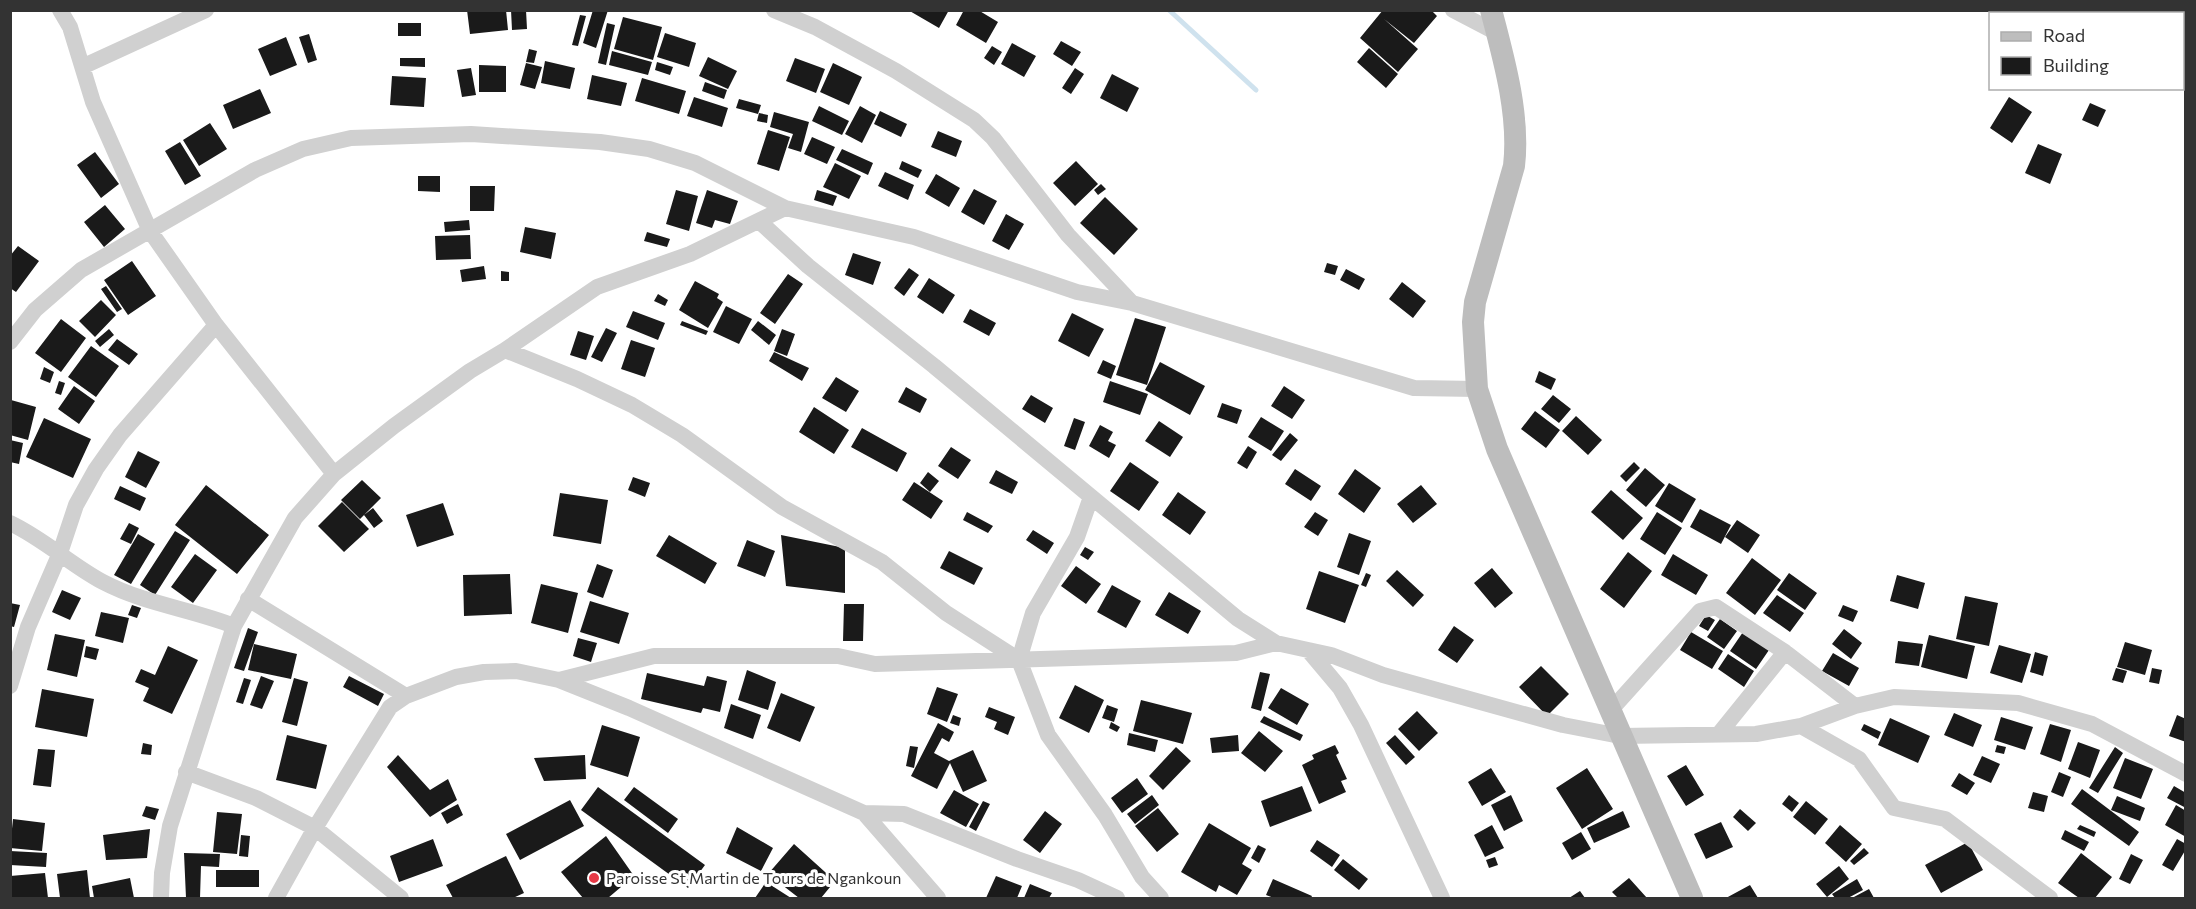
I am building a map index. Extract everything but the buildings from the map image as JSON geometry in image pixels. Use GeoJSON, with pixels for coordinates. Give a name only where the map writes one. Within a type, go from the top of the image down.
{"type":"FeatureCollection","features":[{"type":"Feature","properties":{"kind":"main road"},"geometry":{"type":"LineString","coordinates":[[1491,10],[1515,124],[1516,147],[1514,166],[1475,303],[1478,389],[1497,449],[1692,898]]}},
{"type":"Feature","properties":{"kind":"street"},"geometry":{"type":"LineString","coordinates":[[60,10],[70,27],[84,66],[93,102],[150,231],[216,325],[334,474]]}},
{"type":"Feature","properties":{"kind":"street"},"geometry":{"type":"LineString","coordinates":[[84,66],[206,10]]}},
{"type":"Feature","properties":{"kind":"street"},"geometry":{"type":"LineString","coordinates":[[774,10],[816,27],[896,71],[974,120],[993,138],[1068,235],[1132,303]]}},
{"type":"Feature","properties":{"kind":"street"},"geometry":{"type":"LineString","coordinates":[[1453,10],[1497,33]]}},
{"type":"Feature","properties":{"kind":"street"},"geometry":{"type":"LineString","coordinates":[[10,342],[35,310],[59,286],[81,270],[255,170],[303,149],[363,137],[471,134],[600,141],[649,149],[695,163],[785,208],[915,237],[1077,292],[1132,303],[1413,388],[1478,389]]}},
{"type":"Feature","properties":{"kind":"street"},"geometry":{"type":"LineString","coordinates":[[161,898],[162,873],[170,826],[234,626],[295,518],[334,474],[441,391],[597,287],[690,254],[785,208]]}},
{"type":"Feature","properties":{"kind":"street"},"geometry":{"type":"LineString","coordinates":[[760,222],[808,266],[934,366],[1238,619],[1276,643],[1331,655],[1424,687],[1563,725],[1620,736],[1756,734],[1801,726],[1855,706],[1894,697],[2018,703],[2092,724],[2186,774]]}},
{"type":"Feature","properties":{"kind":"street"},"geometry":{"type":"LineString","coordinates":[[10,686],[28,627],[60,553],[76,505],[96,469],[120,435],[216,325]]}},
{"type":"Feature","properties":{"kind":"street"},"geometry":{"type":"LineString","coordinates":[[505,350],[578,379],[632,405],[682,435],[782,507],[882,562],[946,613],[1019,660],[1048,735],[1105,815],[1142,877],[1161,898]]}},
{"type":"Feature","properties":{"kind":"street"},"geometry":{"type":"LineString","coordinates":[[1019,660],[1033,614],[1077,537],[1091,497]]}},
{"type":"Feature","properties":{"kind":"street"},"geometry":{"type":"LineString","coordinates":[[10,524],[28,531],[102,581],[134,596],[212,617],[234,626]]}},
{"type":"Feature","properties":{"kind":"street"},"geometry":{"type":"LineString","coordinates":[[248,599],[406,696]]}},
{"type":"Feature","properties":{"kind":"street"},"geometry":{"type":"LineString","coordinates":[[1610,711],[1700,611],[1707,607],[1716,607],[1785,652],[1855,706]]}},
{"type":"Feature","properties":{"kind":"street"},"geometry":{"type":"LineString","coordinates":[[559,680],[654,656],[838,656],[875,664],[1236,653],[1276,643]]}},
{"type":"Feature","properties":{"kind":"street"},"geometry":{"type":"LineString","coordinates":[[1308,651],[1340,688],[1361,725],[1442,898]]}},
{"type":"Feature","properties":{"kind":"street"},"geometry":{"type":"LineString","coordinates":[[1718,735],[1785,652]]}},
{"type":"Feature","properties":{"kind":"street"},"geometry":{"type":"LineString","coordinates":[[276,898],[315,828],[390,707],[406,696],[456,677],[500,670],[559,680],[629,708],[864,813],[904,814],[1077,880],[1117,898]]}},
{"type":"Feature","properties":{"kind":"street"},"geometry":{"type":"LineString","coordinates":[[1833,714],[1833,744]]}},
{"type":"Feature","properties":{"kind":"street"},"geometry":{"type":"LineString","coordinates":[[1801,726],[1859,759],[1894,808],[1946,819],[2050,898]]}},
{"type":"Feature","properties":{"kind":"street"},"geometry":{"type":"LineString","coordinates":[[186,772],[256,798],[315,828],[401,898]]}},
{"type":"Feature","properties":{"kind":"street"},"geometry":{"type":"LineString","coordinates":[[864,813],[937,898]]}},
{"type":"Feature","properties":{"kind":"waterway"},"geometry":{"type":"LineString","coordinates":[[1169,10],[1256,90]]}},
{"type":"Feature","properties":{"kind":"place","name":"Paroisse St Martin de Tours de Ngankoun"},"geometry":{"type":"Point","coordinates":[594,878]}}]}
